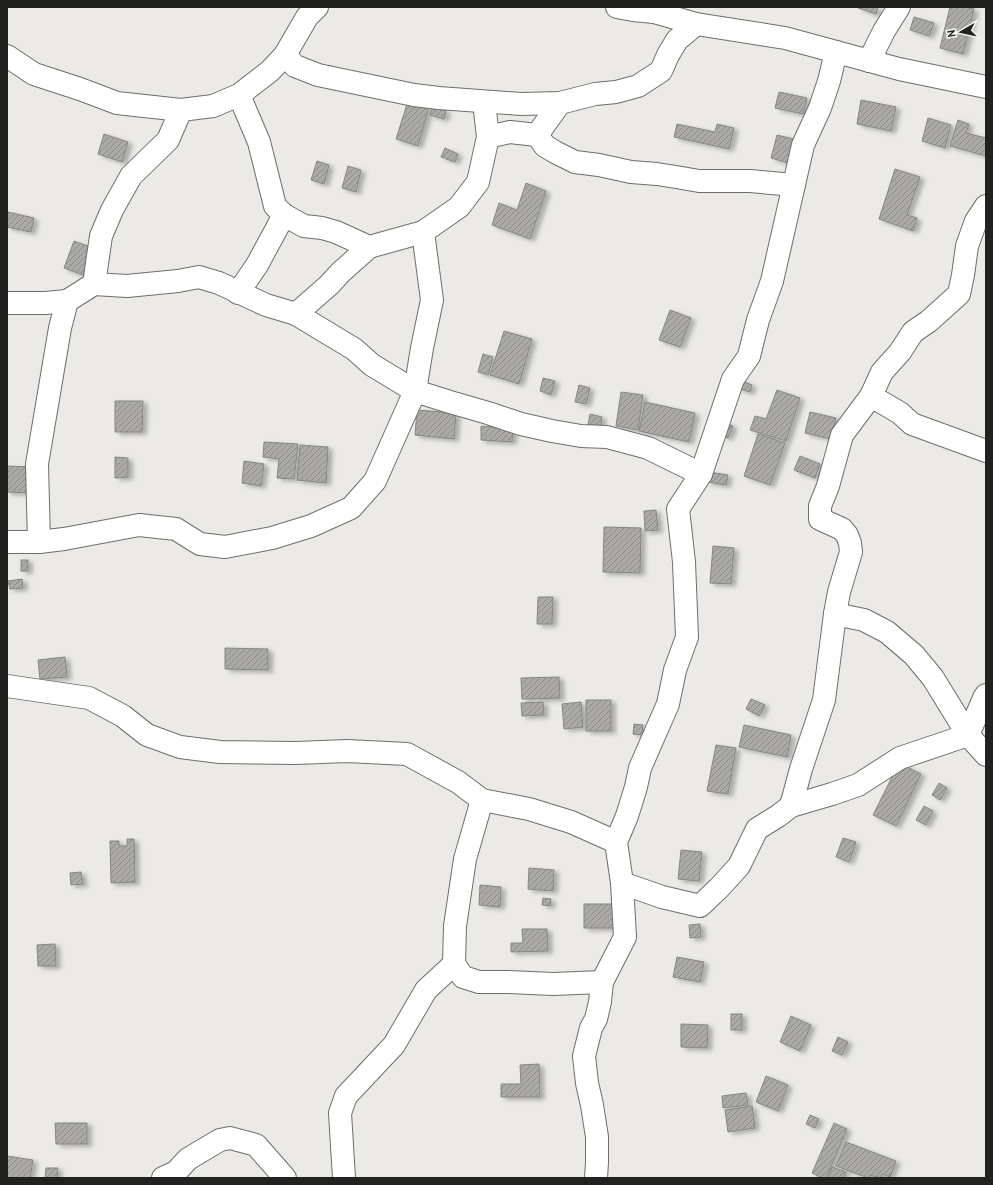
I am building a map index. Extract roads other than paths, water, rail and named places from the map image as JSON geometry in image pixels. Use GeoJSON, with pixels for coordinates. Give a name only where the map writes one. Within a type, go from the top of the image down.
{"type":"FeatureCollection","features":[{"type":"Feature","properties":{"kind":"street"},"geometry":{"type":"LineString","coordinates":[[7,56],[34,74],[80,89],[117,104],[181,110],[213,106],[239,95],[270,71],[285,55],[307,17],[317,7]]}},
{"type":"Feature","properties":{"kind":"street"},"geometry":{"type":"LineString","coordinates":[[616,7],[654,12],[696,24],[785,38],[869,61],[986,87]]}},
{"type":"Feature","properties":{"kind":"street"},"geometry":{"type":"LineString","coordinates":[[869,61],[884,31],[899,7]]}},
{"type":"Feature","properties":{"kind":"street"},"geometry":{"type":"LineString","coordinates":[[285,55],[295,66],[318,75],[414,95],[484,102],[521,104],[560,103],[595,94],[616,92],[638,86],[660,71],[677,40],[696,24]]}},
{"type":"Feature","properties":{"kind":"street"},"geometry":{"type":"LineString","coordinates":[[596,1178],[597,1137],[587,1083],[584,1056],[591,1028],[596,1019],[600,1002],[602,982],[625,937],[622,884],[616,842],[627,816],[640,768],[668,704],[676,670],[687,637],[684,562],[678,509],[700,474],[733,379],[749,356],[758,320],[772,280],[803,145],[820,108],[829,81],[836,52]]}},
{"type":"Feature","properties":{"kind":"street"},"geometry":{"type":"LineString","coordinates":[[239,95],[259,142],[275,206],[284,215],[304,226],[322,228],[336,232],[369,247]]}},
{"type":"Feature","properties":{"kind":"street"},"geometry":{"type":"LineString","coordinates":[[296,314],[369,247],[423,232],[459,207],[478,182],[488,137],[484,102]]}},
{"type":"Feature","properties":{"kind":"street"},"geometry":{"type":"LineString","coordinates":[[537,135],[560,103]]}},
{"type":"Feature","properties":{"kind":"street"},"geometry":{"type":"LineString","coordinates":[[94,284],[101,236],[112,210],[131,176],[168,140],[181,110]]}},
{"type":"Feature","properties":{"kind":"street"},"geometry":{"type":"LineString","coordinates":[[488,137],[510,132],[537,135],[545,146],[575,162],[599,165],[631,172],[700,181],[750,181],[794,186]]}},
{"type":"Feature","properties":{"kind":"street"},"geometry":{"type":"LineString","coordinates":[[791,806],[801,769],[824,700],[839,592],[851,552],[847,535],[842,529],[820,518],[820,506],[828,486],[842,435],[871,396],[882,372],[900,352],[913,332],[929,321],[959,294],[967,246],[976,221],[986,206]]}},
{"type":"Feature","properties":{"kind":"street"},"geometry":{"type":"LineString","coordinates":[[238,293],[256,265],[284,215]]}},
{"type":"Feature","properties":{"kind":"street"},"geometry":{"type":"LineString","coordinates":[[7,542],[64,540],[139,525],[176,529],[200,544],[225,547],[272,538],[311,526],[351,508],[375,481],[415,391],[432,300],[423,232]]}},
{"type":"Feature","properties":{"kind":"street"},"geometry":{"type":"LineString","coordinates":[[7,303],[45,303],[67,301],[94,284],[127,286],[178,281],[199,277],[219,283],[266,305],[296,314],[354,349],[372,365],[415,391],[528,426],[581,436],[607,437],[648,448],[700,474]]}},
{"type":"Feature","properties":{"kind":"street"},"geometry":{"type":"LineString","coordinates":[[39,542],[37,464],[60,328],[67,301]]}},
{"type":"Feature","properties":{"kind":"street"},"geometry":{"type":"LineString","coordinates":[[871,396],[900,413],[912,424],[986,451]]}},
{"type":"Feature","properties":{"kind":"street"},"geometry":{"type":"LineString","coordinates":[[835,614],[864,620],[887,632],[914,655],[933,678],[968,735],[986,755]]}},
{"type":"Feature","properties":{"kind":"street"},"geometry":{"type":"LineString","coordinates":[[7,686],[89,698],[123,716],[146,736],[180,747],[220,752],[296,753],[347,751],[407,754],[458,782],[482,800],[529,809],[571,822],[616,842]]}},
{"type":"Feature","properties":{"kind":"street"},"geometry":{"type":"LineString","coordinates":[[622,884],[662,897],[700,906],[739,866],[757,829],[791,806],[858,785],[900,758],[968,735],[986,695]]}},
{"type":"Feature","properties":{"kind":"street"},"geometry":{"type":"LineString","coordinates":[[482,800],[465,859],[456,926],[454,964],[462,977],[479,982],[552,984],[602,982]]}},
{"type":"Feature","properties":{"kind":"street"},"geometry":{"type":"LineString","coordinates":[[344,1178],[340,1113],[346,1096],[394,1045],[426,990],[454,964]]}},
{"type":"Feature","properties":{"kind":"street"},"geometry":{"type":"LineString","coordinates":[[163,1178],[176,1172],[188,1159],[198,1152],[220,1140],[230,1138],[256,1145],[286,1178]]}}]}
